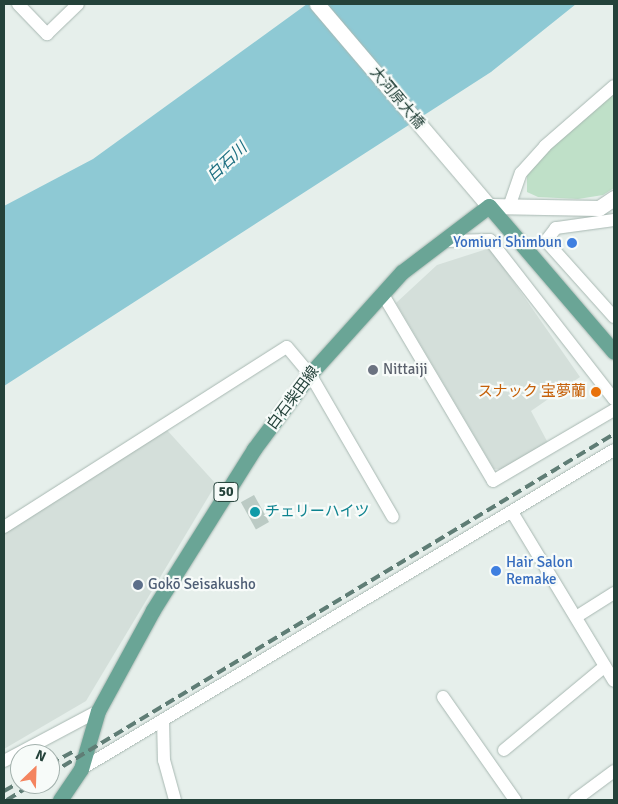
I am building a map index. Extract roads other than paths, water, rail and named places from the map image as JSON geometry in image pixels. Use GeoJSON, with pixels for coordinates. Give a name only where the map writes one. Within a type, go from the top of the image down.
{"type":"FeatureCollection","features":[{"type":"Feature","properties":{"kind":"main road","name":"大河原大橋"},"geometry":{"type":"LineString","coordinates":[[318,4],[489,206]]}},
{"type":"Feature","properties":{"kind":"main road"},"geometry":{"type":"LineString","coordinates":[[489,206],[598,208],[614,198]]}},
{"type":"Feature","properties":{"kind":"main road"},"geometry":{"type":"LineString","coordinates":[[489,206],[614,352]]}},
{"type":"Feature","properties":{"kind":"main road","name":"白石柴田線"},"geometry":{"type":"LineString","coordinates":[[57,800],[82,769],[98,710],[153,610],[214,512],[310,374],[402,272],[489,206]]}},
{"type":"Feature","properties":{"kind":"street"},"geometry":{"type":"LineString","coordinates":[[18,4],[47,34],[78,4]]}},
{"type":"Feature","properties":{"kind":"street"},"geometry":{"type":"LineString","coordinates":[[509,207],[521,174],[545,146],[614,86]]}},
{"type":"Feature","properties":{"kind":"street"},"geometry":{"type":"LineString","coordinates":[[598,208],[614,207]]}},
{"type":"Feature","properties":{"kind":"street"},"geometry":{"type":"LineString","coordinates":[[614,220],[556,228],[546,241],[614,317]]}},
{"type":"Feature","properties":{"kind":"street"},"geometry":{"type":"LineString","coordinates":[[445,241],[490,240],[614,399]]}},
{"type":"Feature","properties":{"kind":"street"},"geometry":{"type":"LineString","coordinates":[[382,293],[493,481],[614,410]]}},
{"type":"Feature","properties":{"kind":"street"},"geometry":{"type":"LineString","coordinates":[[4,527],[287,347],[310,374],[393,517]]}},
{"type":"Feature","properties":{"kind":"street"},"geometry":{"type":"LineString","coordinates":[[82,769],[614,450]]}},
{"type":"Feature","properties":{"kind":"street"},"geometry":{"type":"LineString","coordinates":[[512,512],[614,681]]}},
{"type":"Feature","properties":{"kind":"street"},"geometry":{"type":"LineString","coordinates":[[576,617],[614,593]]}},
{"type":"Feature","properties":{"kind":"street"},"geometry":{"type":"LineString","coordinates":[[504,750],[605,666]]}},
{"type":"Feature","properties":{"kind":"street"},"geometry":{"type":"LineString","coordinates":[[443,697],[515,800]]}},
{"type":"Feature","properties":{"kind":"street"},"geometry":{"type":"LineString","coordinates":[[4,761],[98,710]]}},
{"type":"Feature","properties":{"kind":"street"},"geometry":{"type":"LineString","coordinates":[[163,720],[164,760],[175,800]]}},
{"type":"Feature","properties":{"kind":"street"},"geometry":{"type":"LineString","coordinates":[[575,800],[614,770]]}},
{"type":"Feature","properties":{"kind":"water","name":"白石川"},"geometry":{"type":"Polygon","coordinates":[[[307,4],[576,4],[491,72],[4,386],[4,206],[93,159],[307,4]]]}},
{"type":"Feature","properties":{"kind":"railway"},"geometry":{"type":"LineString","coordinates":[[60,768],[614,434]]}},
{"type":"Feature","properties":{"kind":"railway"},"geometry":{"type":"LineString","coordinates":[[60,759],[74,751]]}},
{"type":"Feature","properties":{"kind":"railway"},"geometry":{"type":"LineString","coordinates":[[4,791],[10,788]]}},
{"type":"Feature","properties":{"kind":"railway"},"geometry":{"type":"LineString","coordinates":[[7,800],[17,794]]}},
{"type":"Feature","properties":{"kind":"place","name":"Yomiuri Shimbun"},"geometry":{"type":"Point","coordinates":[572,243]}},
{"type":"Feature","properties":{"kind":"place","name":"Nittaiji"},"geometry":{"type":"Point","coordinates":[373,370]}},
{"type":"Feature","properties":{"kind":"place","name":"スナック 宝夢蘭"},"geometry":{"type":"Point","coordinates":[596,392]}},
{"type":"Feature","properties":{"kind":"place","name":"チェリーハイツ"},"geometry":{"type":"Point","coordinates":[255,512]}},
{"type":"Feature","properties":{"kind":"place","name":"Hair Salon Remake"},"geometry":{"type":"Point","coordinates":[496,571]}},
{"type":"Feature","properties":{"kind":"place","name":"Gokō Seisakusho"},"geometry":{"type":"Point","coordinates":[138,585]}}]}
